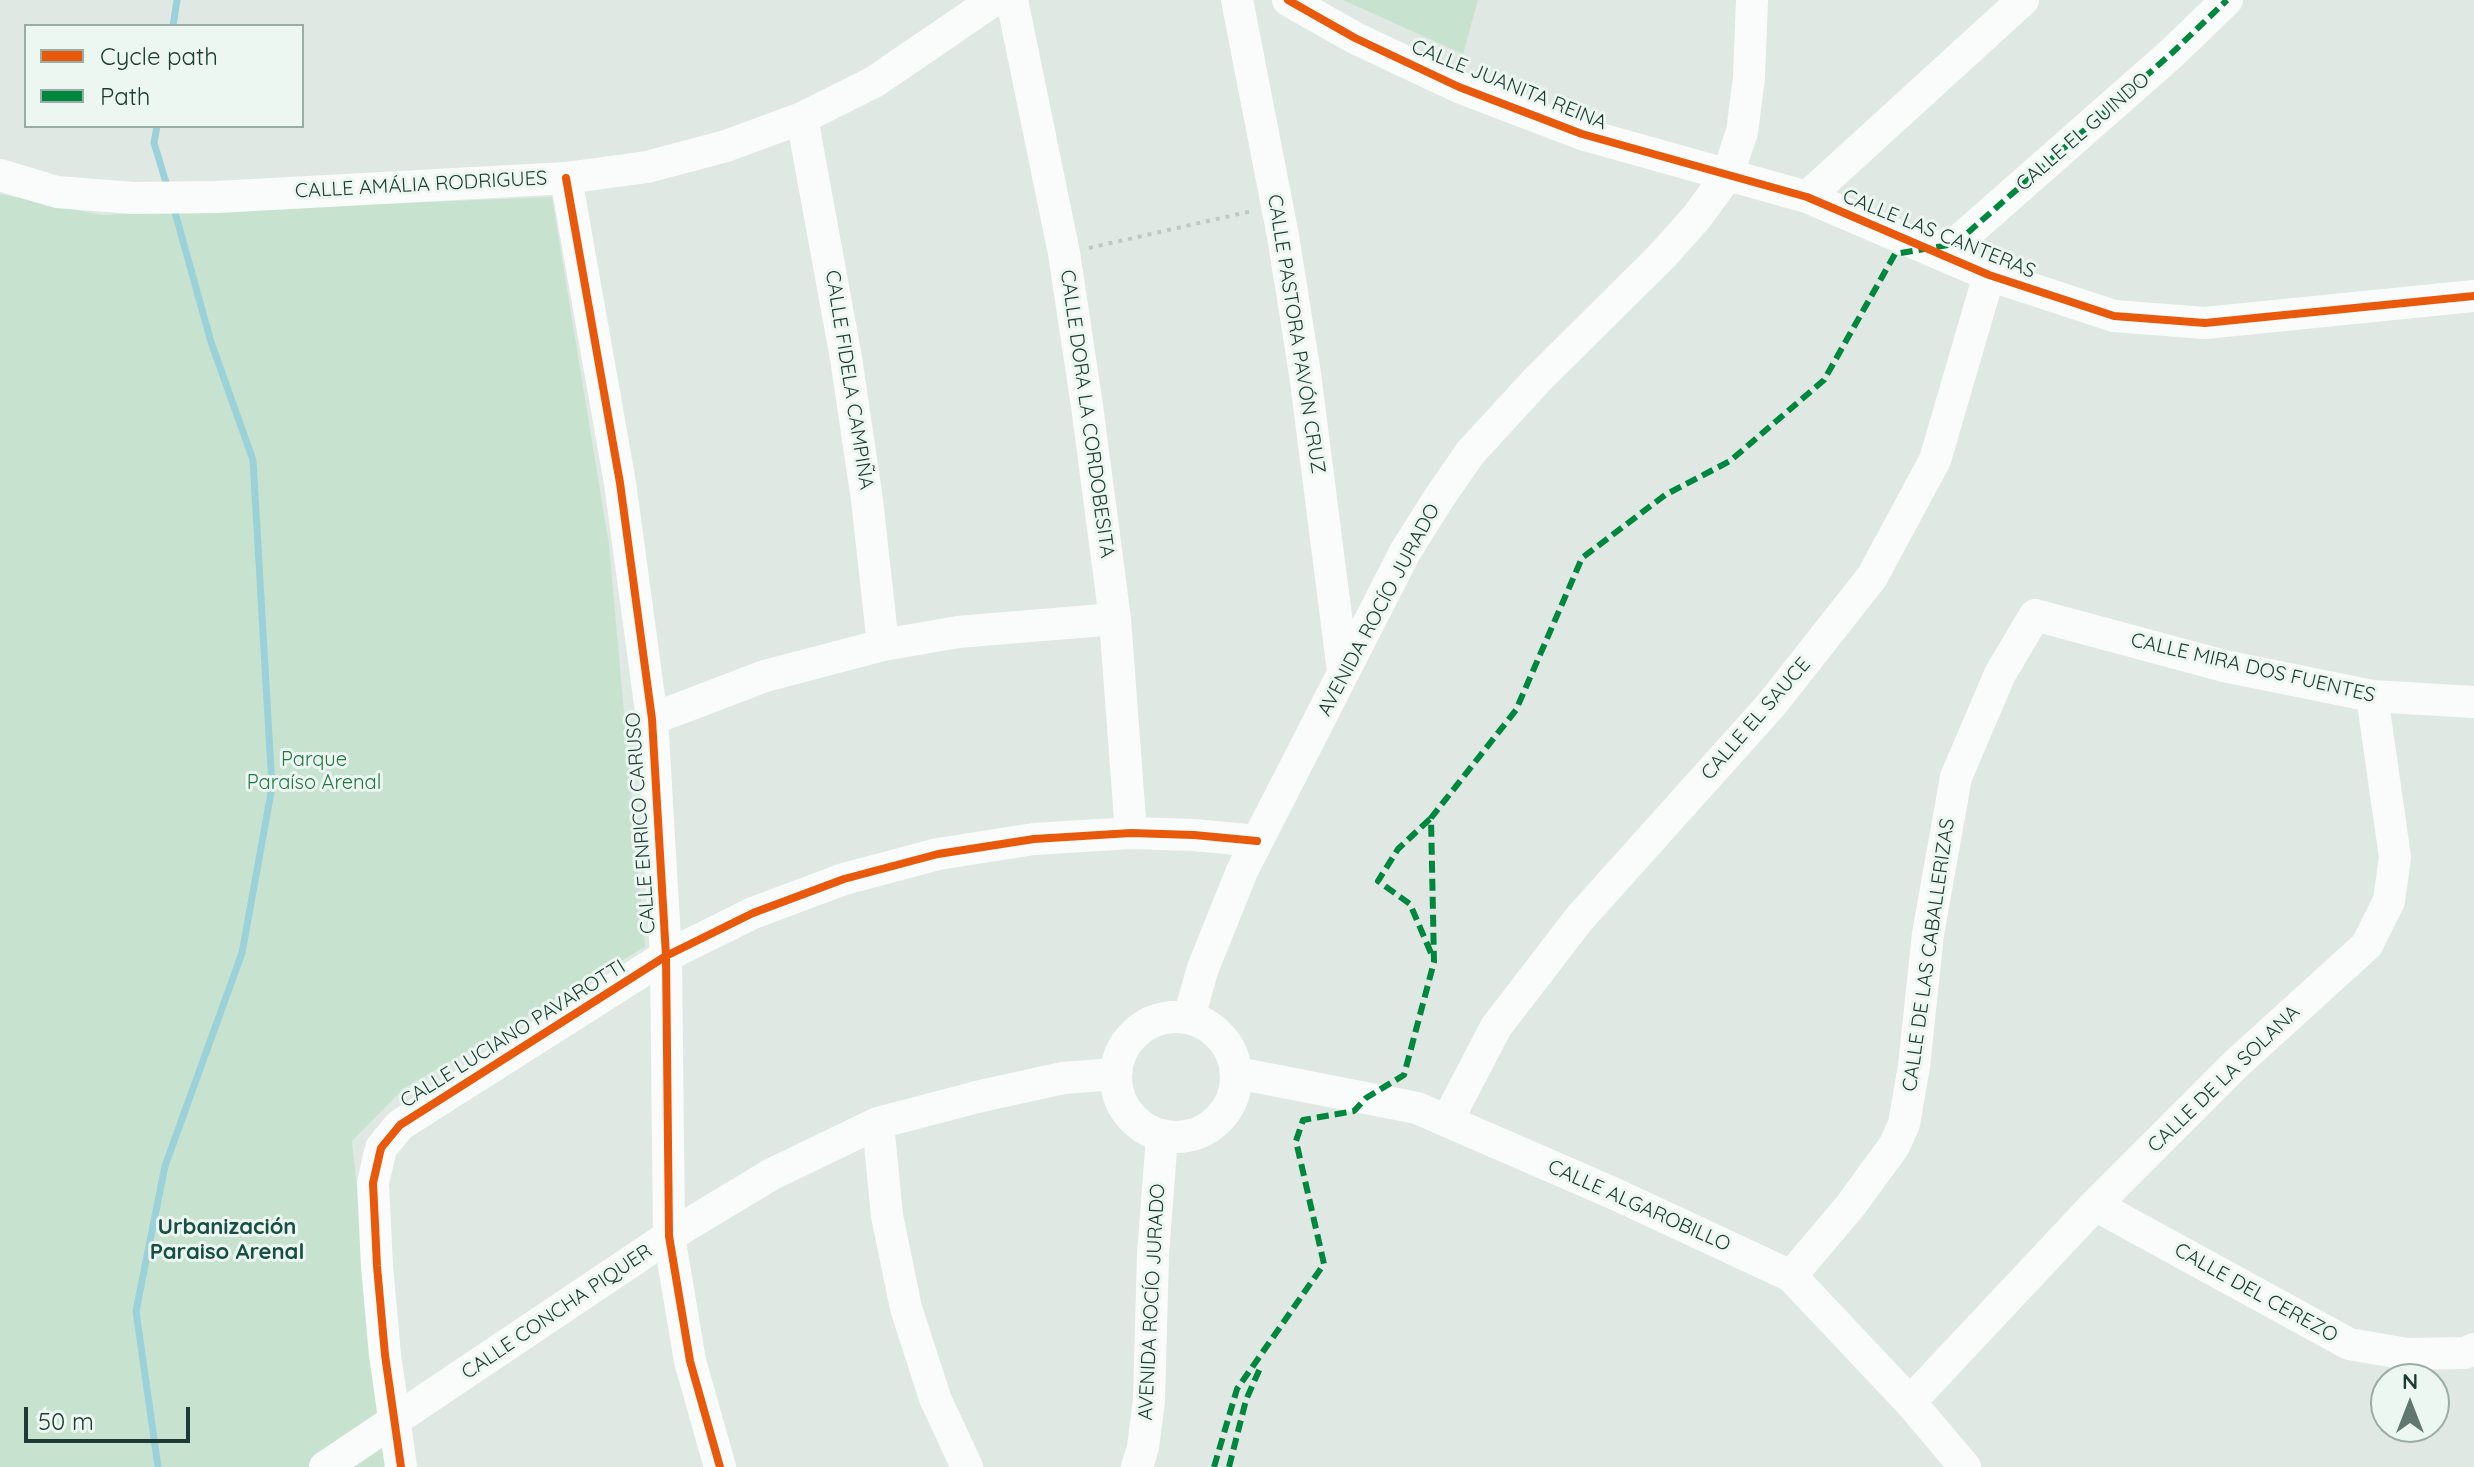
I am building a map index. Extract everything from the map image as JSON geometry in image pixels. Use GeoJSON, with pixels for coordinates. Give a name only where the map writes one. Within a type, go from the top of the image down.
{"type":"FeatureCollection","features":[{"type":"Feature","properties":{"kind":"street","name":"CALLE AMÁLIA RODRIGUES"},"geometry":{"type":"LineString","coordinates":[[0,175],[57,192],[133,198],[217,197],[566,178],[660,163],[726,146],[802,118],[874,82],[994,0]]}},
{"type":"Feature","properties":{"kind":"street","name":"CALLE DORA LA CORDOBESITA"},"geometry":{"type":"LineString","coordinates":[[1012,0],[1064,253],[1106,539],[1131,833]]}},
{"type":"Feature","properties":{"kind":"street","name":"CALLE PASTORA PAVÓN CRUZ"},"geometry":{"type":"LineString","coordinates":[[1237,0],[1277,205],[1305,374],[1343,671]]}},
{"type":"Feature","properties":{"kind":"street","name":"CALLE JUANITA REINA"},"geometry":{"type":"LineString","coordinates":[[1288,0],[1355,38],[1459,87],[1582,134],[1727,176]]}},
{"type":"Feature","properties":{"kind":"street","name":"AVENIDA ROCÍO JURADO"},"geometry":{"type":"LineString","coordinates":[[1189,1017],[1203,968],[1242,871],[1405,552],[1470,453],[1537,380],[1662,256],[1696,218],[1727,176],[1742,132],[1749,78],[1752,0]]}},
{"type":"Feature","properties":{"kind":"street"},"geometry":{"type":"LineString","coordinates":[[1807,197],[2023,0]]}},
{"type":"Feature","properties":{"kind":"street","name":"CALLE EL GUINDO"},"geometry":{"type":"LineString","coordinates":[[1929,248],[1955,244],[2172,53],[2227,0]]}},
{"type":"Feature","properties":{"kind":"street","name":"CALLE FIDELA CAMPIÑA"},"geometry":{"type":"LineString","coordinates":[[802,118],[846,358],[867,500],[883,645]]}},
{"type":"Feature","properties":{"kind":"street","name":"CALLE LAS CANTERAS"},"geometry":{"type":"LineString","coordinates":[[1727,176],[1807,197],[1989,275],[2114,316],[2205,323],[2474,296]]}},
{"type":"Feature","properties":{"kind":"street","name":"CALLE ENRICO CARUSO"},"geometry":{"type":"LineString","coordinates":[[566,178],[620,483],[652,719],[666,956],[669,1236],[690,1361],[720,1467]]}},
{"type":"Feature","properties":{"kind":"street","name":"CALLE EL SAUCE"},"geometry":{"type":"LineString","coordinates":[[1447,1121],[1496,1027],[1579,919],[1771,705],[1872,577],[1935,460],[1989,275]]}},
{"type":"Feature","properties":{"kind":"street","name":"CALLE MIRA DOS FUENTES"},"geometry":{"type":"LineString","coordinates":[[2035,615],[2224,666],[2372,696],[2474,702]]}},
{"type":"Feature","properties":{"kind":"street","name":"CALLE DE LAS CABALLERIZAS"},"geometry":{"type":"LineString","coordinates":[[1791,1276],[1851,1205],[1894,1146],[1904,1124],[1914,1066],[1928,934],[1956,777],[2000,674],[2035,615]]}},
{"type":"Feature","properties":{"kind":"street"},"geometry":{"type":"LineString","coordinates":[[652,719],[765,676],[883,645],[958,632],[1115,619]]}},
{"type":"Feature","properties":{"kind":"street","name":"CALLE DE LA SOLANA"},"geometry":{"type":"LineString","coordinates":[[1910,1402],[2095,1205],[2236,1064],[2367,945],[2389,901],[2395,857],[2372,696]]}},
{"type":"Feature","properties":{"kind":"street","name":"CALLE LUCIANO PAVAROTTI"},"geometry":{"type":"LineString","coordinates":[[401,1467],[374,1222],[373,1183],[381,1148],[400,1125],[666,956],[753,913],[844,879],[925,857],[1034,839],[1131,833],[1257,841]]}},
{"type":"Feature","properties":{"kind":"street"},"geometry":{"type":"LineString","coordinates":[[1168,1016],[1189,1017],[1213,1028],[1230,1048],[1237,1073],[1235,1094],[1225,1114],[1209,1128],[1189,1136],[1162,1137],[1146,1130],[1129,1115],[1118,1096],[1115,1074],[1120,1053],[1131,1036],[1148,1023],[1168,1016]]}},
{"type":"Feature","properties":{"kind":"street","name":"CALLE ALGAROBILLO"},"geometry":{"type":"LineString","coordinates":[[1237,1073],[1417,1108],[1615,1194],[1791,1276],[1910,1402],[1965,1467]]}},
{"type":"Feature","properties":{"kind":"street","name":"CALLE CONCHA PIQUER"},"geometry":{"type":"LineString","coordinates":[[325,1467],[669,1236],[772,1174],[878,1123],[1063,1078],[1115,1074]]}},
{"type":"Feature","properties":{"kind":"street"},"geometry":{"type":"LineString","coordinates":[[878,1123],[887,1216],[906,1308],[935,1398],[967,1467]]}},
{"type":"Feature","properties":{"kind":"street","name":"AVENIDA ROCÍO JURADO"},"geometry":{"type":"LineString","coordinates":[[1137,1467],[1149,1400],[1153,1254],[1162,1137]]}},
{"type":"Feature","properties":{"kind":"street","name":"CALLE DEL CEREZO"},"geometry":{"type":"LineString","coordinates":[[2095,1205],[2349,1344],[2407,1354],[2465,1353],[2474,1349]]}},
{"type":"Feature","properties":{"kind":"path"},"geometry":{"type":"LineString","coordinates":[[1064,253],[1277,205]]}},
{"type":"Feature","properties":{"kind":"green space"},"geometry":{"type":"Polygon","coordinates":[[[1343,0],[1478,0],[1463,54],[1343,0]]]}},
{"type":"Feature","properties":{"kind":"green space","name":"Parque Paraíso Arenal"},"geometry":{"type":"Polygon","coordinates":[[[0,194],[101,215],[552,197],[609,545],[645,947],[403,1089],[352,1141],[387,1467],[0,1467],[0,194]]]}},
{"type":"Feature","properties":{"kind":"waterway"},"geometry":{"type":"LineString","coordinates":[[173,24],[177,0]]}},
{"type":"Feature","properties":{"kind":"waterway"},"geometry":{"type":"LineString","coordinates":[[157,128],[154,143],[168,189]]}},
{"type":"Feature","properties":{"kind":"waterway"},"geometry":{"type":"LineString","coordinates":[[158,1467],[136,1311],[165,1166],[242,953],[272,787],[253,460],[211,342],[173,205]]}},
{"type":"Feature","properties":{"kind":"marked path"},"geometry":{"type":"LineString","coordinates":[[1214,1467],[1237,1389],[1324,1264],[1296,1141],[1303,1120],[1354,1111],[1366,1098],[1404,1075],[1434,962],[1431,818],[1516,710],[1582,558],[1665,495],[1730,461],[1824,380],[1895,254],[1955,244],[2172,53],[2227,0]]}},
{"type":"Feature","properties":{"kind":"marked path"},"geometry":{"type":"LineString","coordinates":[[1431,818],[1398,849],[1378,881],[1410,904],[1431,953]]}},
{"type":"Feature","properties":{"kind":"marked path"},"geometry":{"type":"LineString","coordinates":[[1229,1467],[1246,1400],[1261,1366]]}},
{"type":"Feature","properties":{"kind":"cycle path"},"geometry":{"type":"LineString","coordinates":[[1288,0],[1355,38],[1459,87],[1582,134],[1807,197],[1989,275],[2114,316],[2205,323],[2474,296]]}},
{"type":"Feature","properties":{"kind":"cycle path"},"geometry":{"type":"LineString","coordinates":[[566,178],[620,483],[652,719],[666,956],[669,1236],[690,1361],[720,1467]]}},
{"type":"Feature","properties":{"kind":"cycle path"},"geometry":{"type":"LineString","coordinates":[[401,1467],[385,1355],[373,1183],[381,1148],[400,1125],[666,956],[753,913],[844,879],[938,854],[1034,839],[1131,833],[1257,841]]}},
{"type":"Feature","properties":{"kind":"district","name":"Urbanización Paraiso Arenal"},"geometry":{"type":"Point","coordinates":[227,1240]}}]}
